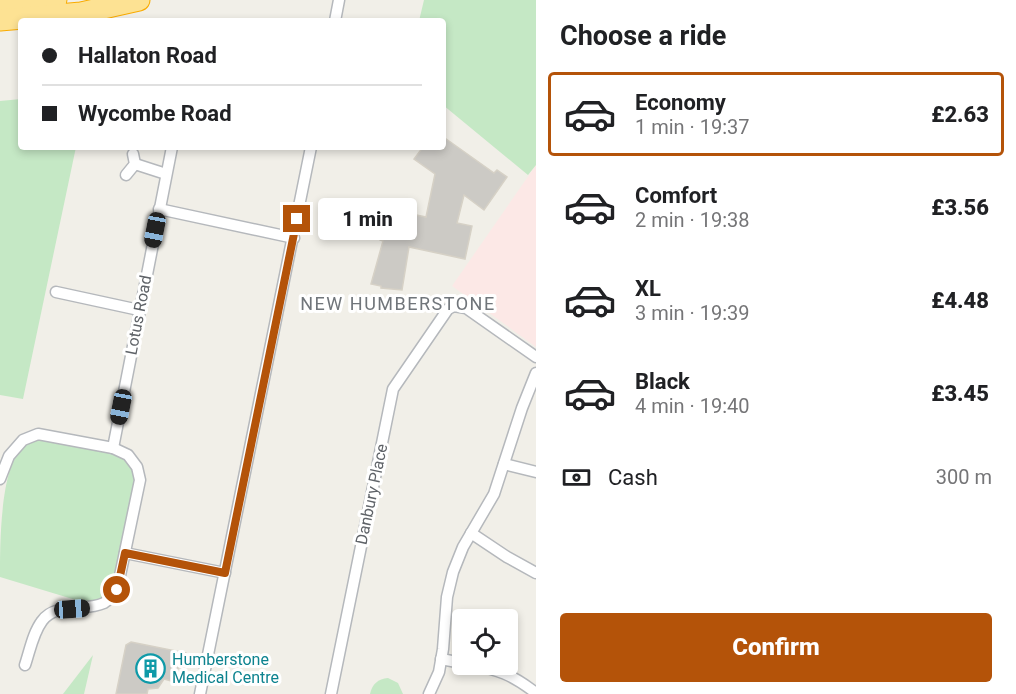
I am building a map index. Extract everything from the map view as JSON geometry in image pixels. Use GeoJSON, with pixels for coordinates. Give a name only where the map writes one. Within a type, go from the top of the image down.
{"type":"FeatureCollection","features":[{"type":"Feature","properties":{"kind":"highway"},"geometry":{"type":"LineString","coordinates":[[0,5],[56,0]]}},
{"type":"Feature","properties":{"kind":"highway"},"geometry":{"type":"LineString","coordinates":[[23,18],[81,13],[139,0]]}},
{"type":"Feature","properties":{"kind":"highway"},"geometry":{"type":"LineString","coordinates":[[0,20],[18,18]]}},
{"type":"Feature","properties":{"kind":"street"},"geometry":{"type":"LineString","coordinates":[[336,18],[339,0]]}},
{"type":"Feature","properties":{"kind":"street","name":"Lotus Road"},"geometry":{"type":"LineString","coordinates":[[113,448],[171,150]]}},
{"type":"Feature","properties":{"kind":"street"},"geometry":{"type":"LineString","coordinates":[[200,694],[310,150]]}},
{"type":"Feature","properties":{"kind":"street"},"geometry":{"type":"LineString","coordinates":[[126,175],[134,159],[166,174]]}},
{"type":"Feature","properties":{"kind":"street"},"geometry":{"type":"LineString","coordinates":[[159,210],[294,238]]}},
{"type":"Feature","properties":{"kind":"street"},"geometry":{"type":"LineString","coordinates":[[74,296],[76,284]]}},
{"type":"Feature","properties":{"kind":"street"},"geometry":{"type":"LineString","coordinates":[[56,292],[139,310]]}},
{"type":"Feature","properties":{"kind":"street","name":"Danbury Place"},"geometry":{"type":"LineString","coordinates":[[331,694],[393,389],[448,309],[454,306],[466,308],[536,357]]}},
{"type":"Feature","properties":{"kind":"street"},"geometry":{"type":"LineString","coordinates":[[429,694],[439,672],[447,597],[453,572],[471,533],[494,494],[536,373]]}},
{"type":"Feature","properties":{"kind":"street"},"geometry":{"type":"LineString","coordinates":[[0,479],[9,456],[22,440],[38,434],[113,448],[128,455],[137,467],[140,480],[117,590],[106,602],[89,608],[55,610],[43,619],[33,637],[26,665]]}},
{"type":"Feature","properties":{"kind":"street"},"geometry":{"type":"LineString","coordinates":[[504,464],[536,472]]}},
{"type":"Feature","properties":{"kind":"street"},"geometry":{"type":"LineString","coordinates":[[471,533],[536,573]]}},
{"type":"Feature","properties":{"kind":"street"},"geometry":{"type":"LineString","coordinates":[[125,553],[225,573]]}},
{"type":"Feature","properties":{"kind":"street"},"geometry":{"type":"LineString","coordinates":[[441,659],[452,661]]}},
{"type":"Feature","properties":{"kind":"street"},"geometry":{"type":"LineString","coordinates":[[508,675],[516,678],[536,693]]}},
{"type":"Feature","properties":{"kind":"shaded area"},"geometry":{"type":"Polygon","coordinates":[[[536,165],[536,347],[452,286],[536,165]]]}},
{"type":"Feature","properties":{"kind":"green space"},"geometry":{"type":"Polygon","coordinates":[[[424,0],[536,0],[536,165],[528,175],[446,107],[446,18],[420,18],[424,0]]]}},
{"type":"Feature","properties":{"kind":"green space"},"geometry":{"type":"Polygon","coordinates":[[[18,99],[18,150],[75,150],[23,399],[0,395],[0,101],[18,99]]]}},
{"type":"Feature","properties":{"kind":"green space"},"geometry":{"type":"Polygon","coordinates":[[[38,437],[98,448],[120,455],[129,461],[137,480],[114,588],[105,598],[89,604],[0,577],[0,544],[6,486],[17,453],[25,442],[38,437]]]}},
{"type":"Feature","properties":{"kind":"green space"},"geometry":{"type":"Polygon","coordinates":[[[93,655],[84,694],[63,694],[93,655]]]}},
{"type":"Feature","properties":{"kind":"green space"},"geometry":{"type":"Polygon","coordinates":[[[388,678],[398,683],[403,694],[370,694],[376,683],[388,678]]]}},
{"type":"Feature","properties":{"kind":"building"},"geometry":{"type":"Polygon","coordinates":[[[446,139],[494,173],[497,170],[507,177],[484,210],[464,195],[457,223],[472,226],[465,259],[409,247],[402,290],[381,288],[381,286],[371,284],[383,241],[380,240],[387,209],[426,217],[435,174],[414,159],[421,150],[446,150],[446,139]]]}},
{"type":"Feature","properties":{"kind":"building","name":"Humberstone Medical Centre"},"geometry":{"type":"Polygon","coordinates":[[[131,642],[186,653],[183,667],[178,668],[175,682],[164,679],[158,688],[148,689],[147,694],[116,694],[126,645],[131,642]]]}},
{"type":"Feature","properties":{"kind":"place","name":"Humberstone Medical Centre"},"geometry":{"type":"Point","coordinates":[151,668]}},
{"type":"Feature","properties":{"kind":"district","name":"NEW HUMBERSTONE"},"geometry":{"type":"Point","coordinates":[398,304]}},
{"type":"Feature","properties":{"kind":"route"},"geometry":{"type":"LineString","coordinates":[[117,590],[125,553],[225,573],[297,219]]}}]}
